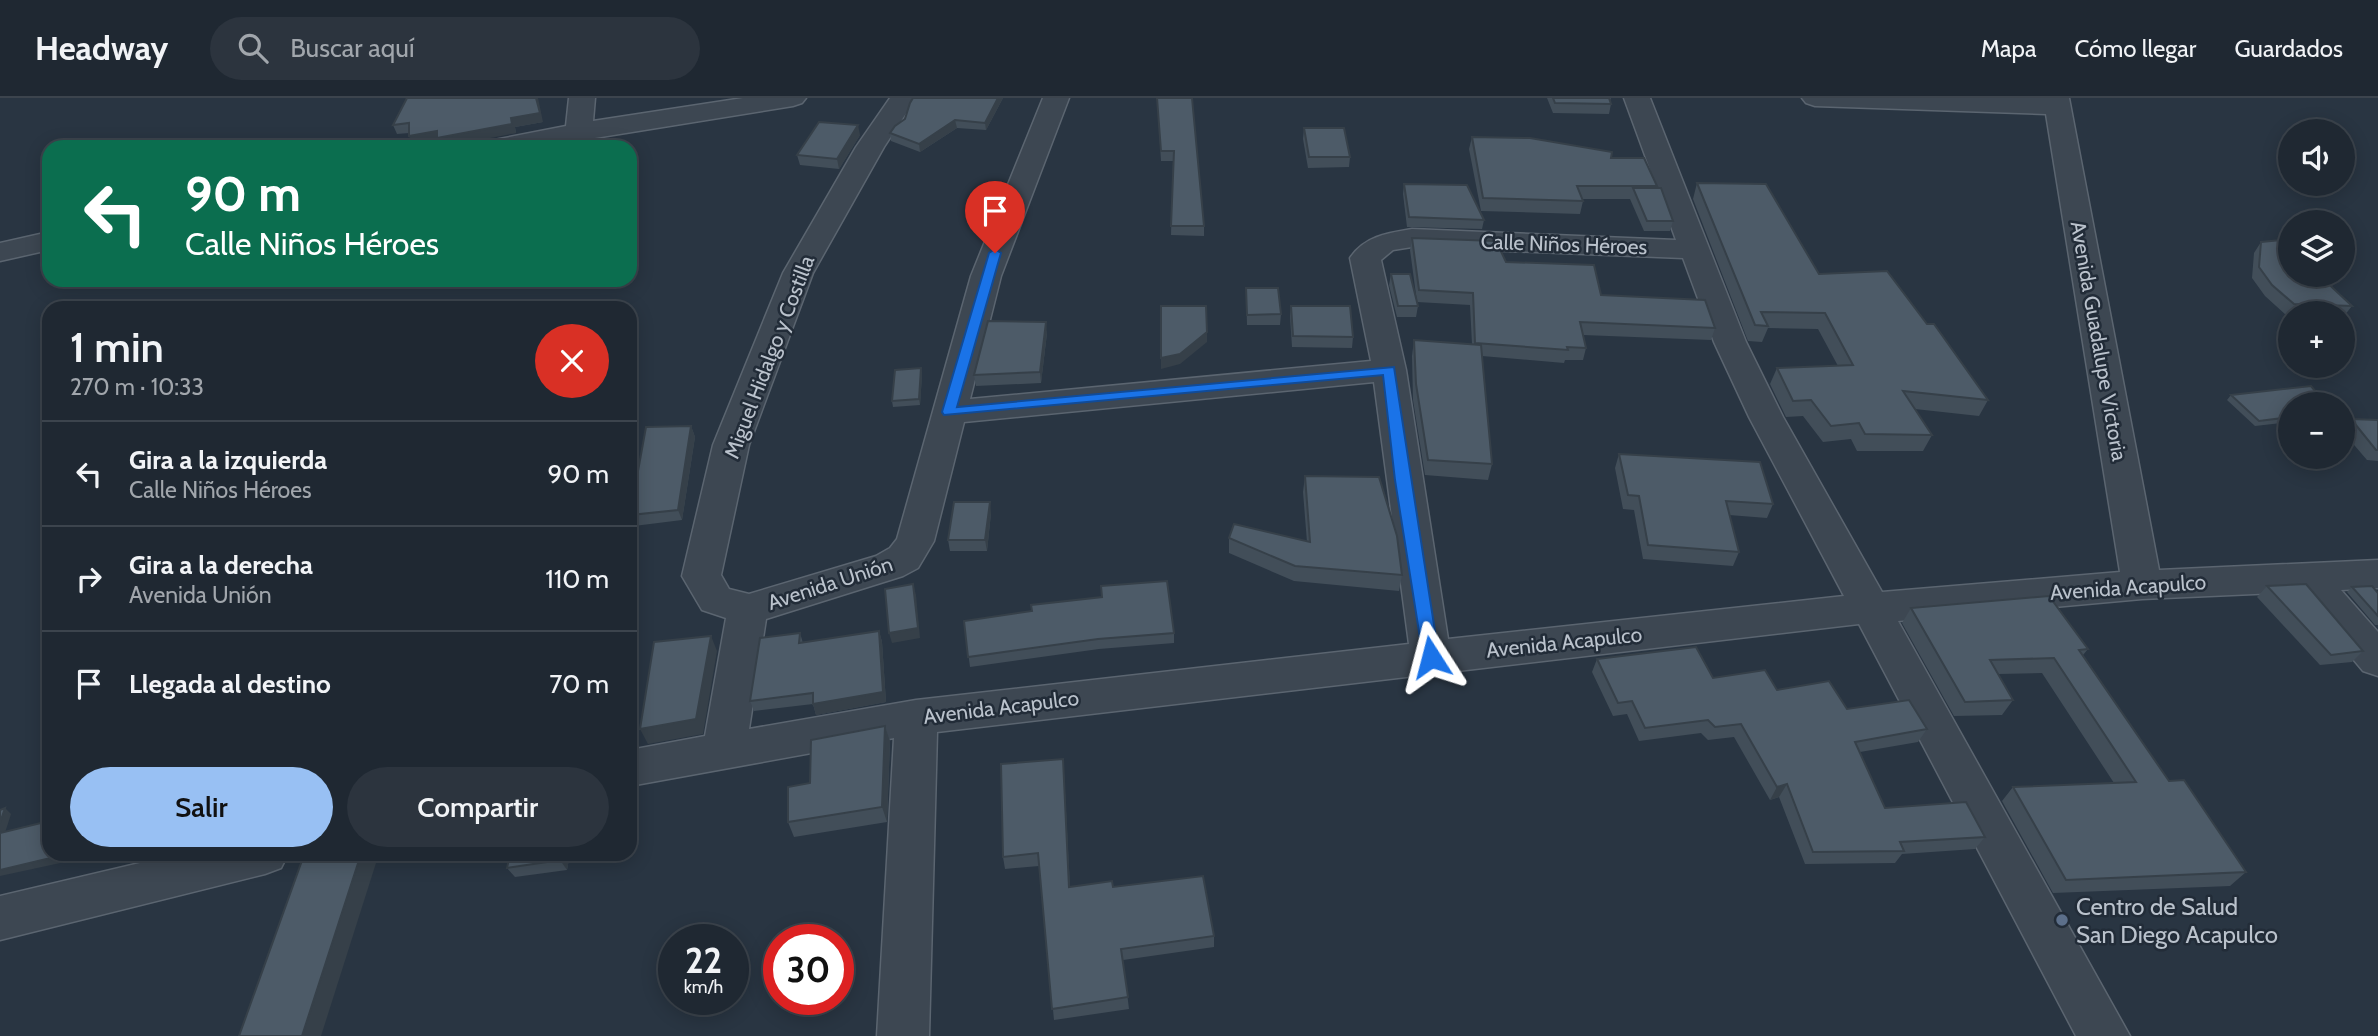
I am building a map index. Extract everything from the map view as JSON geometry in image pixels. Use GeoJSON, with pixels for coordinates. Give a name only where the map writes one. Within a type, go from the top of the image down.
{"type":"FeatureCollection","features":[{"type":"Feature","properties":{"kind":"street"},"geometry":{"type":"LineString","coordinates":[[579,131],[582,98]]}},
{"type":"Feature","properties":{"kind":"street"},"geometry":{"type":"LineString","coordinates":[[534,140],[793,98]]}},
{"type":"Feature","properties":{"kind":"street","name":"Miguel Hidalgo y Costilla"},"geometry":{"type":"LineString","coordinates":[[749,609],[716,600],[701,576],[732,445],[798,273],[870,146],[903,98]]}},
{"type":"Feature","properties":{"kind":"street","name":"Avenida Unión"},"geometry":{"type":"LineString","coordinates":[[725,749],[743,626],[749,609],[889,566],[904,558],[915,541],[986,276],[1056,98]]}},
{"type":"Feature","properties":{"kind":"street"},"geometry":{"type":"LineString","coordinates":[[1637,98],[1730,342],[1766,417],[2104,1036]]}},
{"type":"Feature","properties":{"kind":"street"},"geometry":{"type":"LineString","coordinates":[[1815,98],[2057,103]]}},
{"type":"Feature","properties":{"kind":"street","name":"Avenida Guadalupe Victoria"},"geometry":{"type":"LineString","coordinates":[[2057,103],[2142,585]]}},
{"type":"Feature","properties":{"kind":"street","name":"Calle Niños Héroes"},"geometry":{"type":"LineString","coordinates":[[1389,370],[1365,258],[1384,243],[1412,238],[1694,250]]}},
{"type":"Feature","properties":{"kind":"street"},"geometry":{"type":"LineString","coordinates":[[0,252],[42,243]]}},
{"type":"Feature","properties":{"kind":"street"},"geometry":{"type":"LineString","coordinates":[[949,412],[1389,370],[1431,657]]}},
{"type":"Feature","properties":{"kind":"street","name":"Avenida Acapulco"},"geometry":{"type":"LineString","coordinates":[[637,767],[916,717],[1872,608],[2142,585],[2378,574]]}},
{"type":"Feature","properties":{"kind":"street"},"geometry":{"type":"LineString","coordinates":[[2306,576],[2378,660]]}},
{"type":"Feature","properties":{"kind":"street"},"geometry":{"type":"LineString","coordinates":[[902,1036],[916,717]]}},
{"type":"Feature","properties":{"kind":"street"},"geometry":{"type":"LineString","coordinates":[[0,918],[236,861]]}},
{"type":"Feature","properties":{"kind":"building"},"geometry":{"type":"Polygon","coordinates":[[[407,98],[536,98],[540,113],[511,118],[512,124],[437,138],[437,131],[409,136],[409,123],[393,125],[407,98]]]}},
{"type":"Feature","properties":{"kind":"building"},"geometry":{"type":"Polygon","coordinates":[[[913,98],[998,98],[985,123],[955,120],[919,144],[890,133],[905,119],[913,98]]]}},
{"type":"Feature","properties":{"kind":"building"},"geometry":{"type":"Polygon","coordinates":[[[1157,98],[1192,98],[1204,226],[1171,226],[1174,151],[1161,151],[1157,98]]]}},
{"type":"Feature","properties":{"kind":"building"},"geometry":{"type":"Polygon","coordinates":[[[1553,98],[1609,98],[1611,104],[1555,103],[1553,98]]]}},
{"type":"Feature","properties":{"kind":"building"},"geometry":{"type":"Polygon","coordinates":[[[819,122],[858,125],[837,159],[797,155],[819,122]]]}},
{"type":"Feature","properties":{"kind":"building"},"geometry":{"type":"Polygon","coordinates":[[[1304,128],[1344,128],[1350,157],[1309,157],[1304,128]]]}},
{"type":"Feature","properties":{"kind":"building"},"geometry":{"type":"Polygon","coordinates":[[[1472,137],[1530,138],[1612,152],[1611,158],[1644,158],[1657,186],[1577,186],[1583,201],[1483,198],[1472,137]]]}},
{"type":"Feature","properties":{"kind":"building"},"geometry":{"type":"Polygon","coordinates":[[[1697,183],[1766,184],[1819,274],[1887,271],[1927,324],[1934,324],[1988,400],[1903,391],[1932,435],[1865,434],[1859,423],[1831,426],[1811,400],[1793,401],[1777,368],[1853,365],[1825,313],[1761,312],[1768,326],[1755,325],[1697,183]]]}},
{"type":"Feature","properties":{"kind":"building"},"geometry":{"type":"Polygon","coordinates":[[[1404,184],[1467,185],[1484,220],[1409,217],[1404,184]]]}},
{"type":"Feature","properties":{"kind":"building"},"geometry":{"type":"Polygon","coordinates":[[[1633,188],[1661,188],[1673,221],[1647,221],[1633,188]]]}},
{"type":"Feature","properties":{"kind":"building"},"geometry":{"type":"Polygon","coordinates":[[[1412,238],[1496,241],[1506,262],[1594,265],[1601,295],[1705,300],[1715,328],[1580,322],[1586,348],[1567,347],[1568,350],[1475,343],[1473,293],[1419,290],[1412,238]]]}},
{"type":"Feature","properties":{"kind":"building"},"geometry":{"type":"Polygon","coordinates":[[[2278,240],[2278,287],[2332,287],[2347,301],[2291,301],[2272,285],[2259,267],[2261,242],[2278,240]]]}},
{"type":"Feature","properties":{"kind":"building"},"geometry":{"type":"Polygon","coordinates":[[[1391,274],[1410,274],[1418,306],[1398,306],[1391,274]]]}},
{"type":"Feature","properties":{"kind":"building"},"geometry":{"type":"Polygon","coordinates":[[[1246,288],[1278,288],[1281,314],[1247,315],[1246,288]]]}},
{"type":"Feature","properties":{"kind":"building"},"geometry":{"type":"Polygon","coordinates":[[[1161,306],[1206,306],[1207,332],[1180,354],[1161,358],[1161,306]]]}},
{"type":"Feature","properties":{"kind":"building"},"geometry":{"type":"Polygon","coordinates":[[[1291,306],[1350,306],[1353,337],[1293,336],[1291,306]]]}},
{"type":"Feature","properties":{"kind":"building"},"geometry":{"type":"Polygon","coordinates":[[[988,321],[1046,322],[1040,372],[974,375],[988,321]]]}},
{"type":"Feature","properties":{"kind":"building"},"geometry":{"type":"Polygon","coordinates":[[[1414,340],[1481,345],[1492,464],[1428,460],[1416,384],[1414,340]]]}},
{"type":"Feature","properties":{"kind":"building"},"geometry":{"type":"Polygon","coordinates":[[[921,368],[919,399],[892,401],[895,370],[921,368]]]}},
{"type":"Feature","properties":{"kind":"building"},"geometry":{"type":"Polygon","coordinates":[[[2311,386],[2316,392],[2278,392],[2278,419],[2259,421],[2231,395],[2311,386]]]}},
{"type":"Feature","properties":{"kind":"building"},"geometry":{"type":"Polygon","coordinates":[[[2355,419],[2378,420],[2376,450],[2355,424],[2355,419]]]}},
{"type":"Feature","properties":{"kind":"building"},"geometry":{"type":"Polygon","coordinates":[[[691,426],[678,510],[637,514],[637,476],[646,427],[691,426]]]}},
{"type":"Feature","properties":{"kind":"building"},"geometry":{"type":"Polygon","coordinates":[[[1619,454],[1760,462],[1773,504],[1726,501],[1739,552],[1648,545],[1639,496],[1628,495],[1619,454]]]}},
{"type":"Feature","properties":{"kind":"building"},"geometry":{"type":"Polygon","coordinates":[[[1305,476],[1379,477],[1397,536],[1402,575],[1295,566],[1229,538],[1234,524],[1310,542],[1305,476]]]}},
{"type":"Feature","properties":{"kind":"building"},"geometry":{"type":"Polygon","coordinates":[[[954,502],[990,502],[985,540],[948,540],[954,502]]]}},
{"type":"Feature","properties":{"kind":"building"},"geometry":{"type":"Polygon","coordinates":[[[1167,581],[1174,633],[1098,639],[968,657],[964,621],[1032,611],[1031,605],[1102,597],[1101,586],[1167,581]]]}},
{"type":"Feature","properties":{"kind":"building"},"geometry":{"type":"Polygon","coordinates":[[[913,584],[918,628],[889,633],[885,589],[913,584]]]}},
{"type":"Feature","properties":{"kind":"building"},"geometry":{"type":"Polygon","coordinates":[[[2306,584],[2363,651],[2331,655],[2267,586],[2306,584]]]}},
{"type":"Feature","properties":{"kind":"building"},"geometry":{"type":"Polygon","coordinates":[[[2372,586],[2378,593],[2378,616],[2352,587],[2372,586]]]}},
{"type":"Feature","properties":{"kind":"building"},"geometry":{"type":"Polygon","coordinates":[[[2049,596],[2088,649],[2079,650],[2169,781],[2184,780],[2246,872],[2066,880],[2013,787],[2136,782],[2054,658],[1990,660],[2013,700],[1965,702],[1911,608],[2049,596]]]}},
{"type":"Feature","properties":{"kind":"building"},"geometry":{"type":"Polygon","coordinates":[[[879,631],[883,692],[813,704],[813,693],[750,701],[760,638],[800,633],[799,643],[879,631]]]}},
{"type":"Feature","properties":{"kind":"building"},"geometry":{"type":"Polygon","coordinates":[[[711,636],[696,719],[640,729],[654,642],[711,636]]]}},
{"type":"Feature","properties":{"kind":"building"},"geometry":{"type":"Polygon","coordinates":[[[1696,647],[1713,678],[1765,670],[1777,690],[1829,681],[1847,709],[1909,700],[1927,729],[1855,742],[1885,808],[1966,802],[1985,837],[1900,842],[1904,851],[1813,852],[1787,784],[1777,787],[1741,724],[1715,727],[1708,720],[1645,728],[1632,701],[1618,703],[1597,659],[1696,647]]]}},
{"type":"Feature","properties":{"kind":"building"},"geometry":{"type":"Polygon","coordinates":[[[885,726],[882,807],[788,822],[788,787],[810,783],[811,740],[885,726]]]}},
{"type":"Feature","properties":{"kind":"building"},"geometry":{"type":"Polygon","coordinates":[[[1063,759],[1069,887],[1112,881],[1113,887],[1203,876],[1214,936],[1121,949],[1128,997],[1052,1009],[1038,853],[1003,857],[1001,764],[1063,759]]]}},
{"type":"Feature","properties":{"kind":"building"},"geometry":{"type":"Polygon","coordinates":[[[5,808],[0,823],[0,810],[5,808]]]}},
{"type":"Feature","properties":{"kind":"building"},"geometry":{"type":"Polygon","coordinates":[[[42,823],[42,860],[0,870],[0,833],[42,823]]]}},
{"type":"Feature","properties":{"kind":"building"},"geometry":{"type":"Polygon","coordinates":[[[302,861],[359,861],[302,1036],[239,1036],[302,861]]]}},
{"type":"Feature","properties":{"kind":"building"},"geometry":{"type":"Polygon","coordinates":[[[508,861],[553,861],[507,868],[508,861]]]}},
{"type":"Feature","properties":{"kind":"place","name":"Centro de Salud San Diego Acapulco"},"geometry":{"type":"Point","coordinates":[2062,920]}},
{"type":"Feature","properties":{"kind":"route"},"geometry":{"type":"LineString","coordinates":[[995,253],[986,276],[949,412],[1389,370],[1431,657]]}}]}
